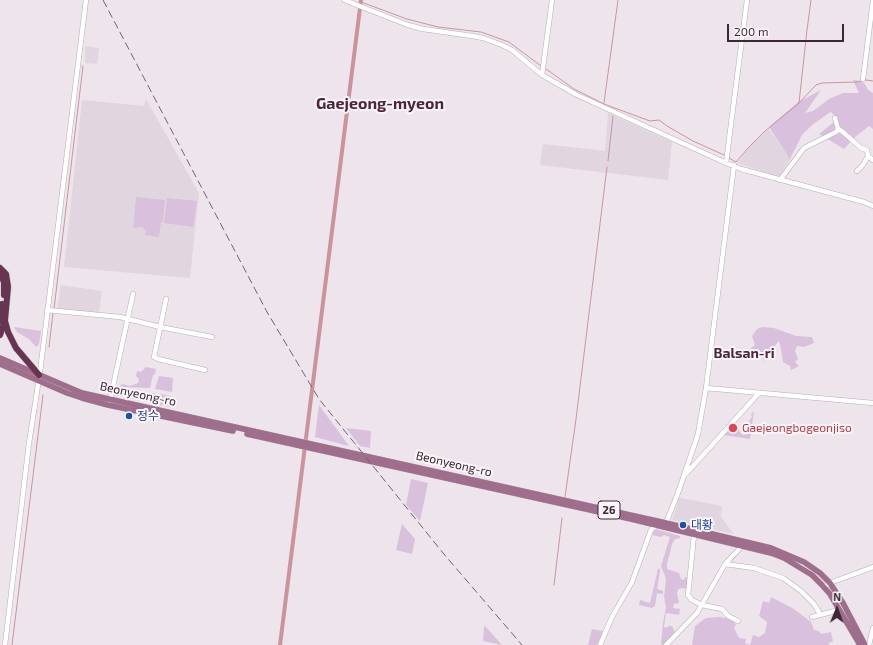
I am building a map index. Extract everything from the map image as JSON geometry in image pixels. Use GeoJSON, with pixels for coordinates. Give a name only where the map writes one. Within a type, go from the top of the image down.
{"type":"FeatureCollection","features":[{"type":"Feature","properties":{"kind":"highway"},"geometry":{"type":"LineString","coordinates":[[0,268],[6,274],[8,287],[1,319],[16,348],[32,365],[39,378]]}},
{"type":"Feature","properties":{"kind":"highway"},"geometry":{"type":"LineString","coordinates":[[0,273],[4,282],[0,335]]}},
{"type":"Feature","properties":{"kind":"main road","name":"Beonyeong-ro"},"geometry":{"type":"LineString","coordinates":[[0,358],[66,393],[108,405],[298,443]]}},
{"type":"Feature","properties":{"kind":"main road","name":"Beonyeong-ro"},"geometry":{"type":"LineString","coordinates":[[0,364],[82,393],[110,400],[657,526],[742,546],[784,558],[812,575],[824,587],[830,594],[860,645]]}},
{"type":"Feature","properties":{"kind":"main road","name":"Beonyeong-ro"},"geometry":{"type":"LineString","coordinates":[[308,446],[666,523],[765,547],[790,555],[804,562],[820,573],[830,583],[843,603],[865,645]]}},
{"type":"Feature","properties":{"kind":"street"},"geometry":{"type":"LineString","coordinates":[[5,645],[28,449],[49,310],[86,0]]}},
{"type":"Feature","properties":{"kind":"street"},"geometry":{"type":"LineString","coordinates":[[344,0],[423,30],[472,36],[492,41],[512,50],[542,73],[597,105],[727,159],[741,169],[864,202],[873,206]]}},
{"type":"Feature","properties":{"kind":"street"},"geometry":{"type":"LineString","coordinates":[[542,73],[552,0]]}},
{"type":"Feature","properties":{"kind":"street"},"geometry":{"type":"LineString","coordinates":[[727,159],[747,0]]}},
{"type":"Feature","properties":{"kind":"street"},"geometry":{"type":"LineString","coordinates":[[863,79],[873,1]]}},
{"type":"Feature","properties":{"kind":"street"},"geometry":{"type":"LineString","coordinates":[[835,118],[838,129],[844,132],[861,148],[867,150],[868,156],[863,165],[857,171]]}},
{"type":"Feature","properties":{"kind":"street"},"geometry":{"type":"LineString","coordinates":[[780,180],[804,148],[836,132],[838,129]]}},
{"type":"Feature","properties":{"kind":"street"},"geometry":{"type":"LineString","coordinates":[[868,156],[873,160]]}},
{"type":"Feature","properties":{"kind":"street"},"geometry":{"type":"LineString","coordinates":[[600,645],[612,617],[632,582],[651,530],[666,523],[698,434],[706,388],[734,165]]}},
{"type":"Feature","properties":{"kind":"street"},"geometry":{"type":"LineString","coordinates":[[110,400],[133,294]]}},
{"type":"Feature","properties":{"kind":"street"},"geometry":{"type":"LineString","coordinates":[[166,300],[154,357],[205,370]]}},
{"type":"Feature","properties":{"kind":"street"},"geometry":{"type":"LineString","coordinates":[[49,310],[120,317],[127,320],[212,337]]}},
{"type":"Feature","properties":{"kind":"street"},"geometry":{"type":"LineString","coordinates":[[706,388],[873,403]]}},
{"type":"Feature","properties":{"kind":"street"},"geometry":{"type":"LineString","coordinates":[[683,477],[759,393]]}},
{"type":"Feature","properties":{"kind":"street"},"geometry":{"type":"LineString","coordinates":[[694,535],[688,595],[692,600],[702,605],[722,609],[728,616],[738,622]]}},
{"type":"Feature","properties":{"kind":"street"},"geometry":{"type":"LineString","coordinates":[[666,645],[697,613],[725,564],[742,546]]}},
{"type":"Feature","properties":{"kind":"street"},"geometry":{"type":"LineString","coordinates":[[725,564],[754,568],[783,578],[801,591],[814,604],[820,614]]}},
{"type":"Feature","properties":{"kind":"street"},"geometry":{"type":"LineString","coordinates":[[824,587],[830,583],[873,567]]}},
{"type":"Feature","properties":{"kind":"street"},"geometry":{"type":"LineString","coordinates":[[812,617],[839,610]]}},
{"type":"Feature","properties":{"kind":"street"},"geometry":{"type":"LineString","coordinates":[[869,645],[873,628]]}},
{"type":"Feature","properties":{"kind":"shaded area"},"geometry":{"type":"Polygon","coordinates":[[[85,46],[99,48],[97,64],[85,63],[85,46]]]}},
{"type":"Feature","properties":{"kind":"shaded area"},"geometry":{"type":"Polygon","coordinates":[[[853,80],[860,81],[865,84],[868,90],[873,93],[873,129],[869,126],[855,137],[844,149],[819,134],[838,119],[831,112],[812,125],[802,135],[789,161],[788,156],[769,127],[797,103],[821,90],[805,113],[813,111],[829,99],[843,93],[859,93],[853,80]]]}},
{"type":"Feature","properties":{"kind":"shaded area"},"geometry":{"type":"Polygon","coordinates":[[[146,99],[199,193],[190,278],[64,267],[82,100],[144,106],[146,99]]]}},
{"type":"Feature","properties":{"kind":"shaded area"},"geometry":{"type":"Polygon","coordinates":[[[608,113],[672,142],[668,180],[540,165],[543,144],[605,151],[608,113]]]}},
{"type":"Feature","properties":{"kind":"shaded area"},"geometry":{"type":"Polygon","coordinates":[[[769,129],[788,156],[789,161],[779,177],[737,163],[751,145],[769,129]]]}},
{"type":"Feature","properties":{"kind":"shaded area"},"geometry":{"type":"Polygon","coordinates":[[[136,197],[165,200],[163,222],[161,222],[159,237],[145,235],[146,231],[142,227],[133,228],[136,197]]]}},
{"type":"Feature","properties":{"kind":"shaded area"},"geometry":{"type":"Polygon","coordinates":[[[167,198],[197,201],[193,227],[164,223],[167,198]]]}},
{"type":"Feature","properties":{"kind":"shaded area"},"geometry":{"type":"Polygon","coordinates":[[[61,285],[102,291],[99,313],[57,309],[61,285]]]}},
{"type":"Feature","properties":{"kind":"shaded area"},"geometry":{"type":"Polygon","coordinates":[[[14,327],[41,331],[39,344],[36,347],[29,339],[17,332],[14,327]]]}},
{"type":"Feature","properties":{"kind":"shaded area"},"geometry":{"type":"Polygon","coordinates":[[[762,327],[774,328],[796,336],[812,337],[814,343],[804,347],[797,346],[795,351],[798,359],[795,362],[799,366],[791,370],[790,366],[783,362],[779,341],[764,361],[761,354],[752,355],[750,349],[755,345],[752,336],[757,329],[762,327]]]}},
{"type":"Feature","properties":{"kind":"shaded area"},"geometry":{"type":"Polygon","coordinates":[[[146,367],[156,369],[150,388],[123,387],[117,389],[122,384],[130,386],[138,383],[139,379],[136,376],[137,371],[141,372],[146,367]]]}},
{"type":"Feature","properties":{"kind":"shaded area"},"geometry":{"type":"Polygon","coordinates":[[[159,376],[173,378],[172,392],[155,389],[159,376]]]}},
{"type":"Feature","properties":{"kind":"shaded area"},"geometry":{"type":"Polygon","coordinates":[[[126,391],[171,396],[170,407],[116,395],[117,393],[126,391]]]}},
{"type":"Feature","properties":{"kind":"shaded area"},"geometry":{"type":"Polygon","coordinates":[[[319,405],[349,446],[315,437],[319,405]]]}},
{"type":"Feature","properties":{"kind":"shaded area"},"geometry":{"type":"Polygon","coordinates":[[[754,411],[750,439],[724,435],[733,425],[738,428],[741,434],[748,434],[750,431],[749,421],[754,411]]]}},
{"type":"Feature","properties":{"kind":"shaded area"},"geometry":{"type":"Polygon","coordinates":[[[346,428],[371,431],[370,448],[360,446],[346,428]]]}},
{"type":"Feature","properties":{"kind":"shaded area"},"geometry":{"type":"Polygon","coordinates":[[[411,479],[428,483],[420,521],[406,505],[411,479]]]}},
{"type":"Feature","properties":{"kind":"shaded area"},"geometry":{"type":"Polygon","coordinates":[[[679,498],[722,506],[721,517],[734,534],[672,520],[679,498]]]}},
{"type":"Feature","properties":{"kind":"shaded area"},"geometry":{"type":"Polygon","coordinates":[[[402,524],[415,539],[412,554],[396,550],[402,524]]]}},
{"type":"Feature","properties":{"kind":"shaded area"},"geometry":{"type":"Polygon","coordinates":[[[655,529],[680,536],[680,538],[675,539],[672,544],[667,569],[679,573],[681,579],[684,580],[685,577],[688,577],[686,589],[678,589],[677,594],[679,603],[674,604],[673,608],[680,609],[679,615],[666,613],[664,627],[667,628],[668,626],[672,626],[675,632],[664,645],[661,644],[666,608],[664,597],[666,579],[661,566],[670,537],[664,535],[661,537],[652,535],[655,529]]]}},
{"type":"Feature","properties":{"kind":"shaded area"},"geometry":{"type":"Polygon","coordinates":[[[658,569],[660,569],[660,571],[657,589],[663,591],[663,594],[657,593],[655,606],[652,608],[639,605],[640,600],[650,603],[658,569]]]}},
{"type":"Feature","properties":{"kind":"shaded area"},"geometry":{"type":"Polygon","coordinates":[[[771,597],[794,609],[811,622],[814,630],[819,631],[821,634],[831,632],[833,641],[829,643],[829,645],[750,645],[753,635],[759,637],[765,633],[767,622],[759,616],[763,601],[769,603],[771,597]]]}},
{"type":"Feature","properties":{"kind":"shaded area"},"geometry":{"type":"Polygon","coordinates":[[[726,617],[733,621],[736,625],[734,628],[739,638],[746,639],[745,643],[750,645],[692,645],[695,626],[706,618],[726,617]]]}},
{"type":"Feature","properties":{"kind":"shaded area"},"geometry":{"type":"Polygon","coordinates":[[[485,626],[502,645],[483,641],[485,626]]]}},
{"type":"Feature","properties":{"kind":"shaded area"},"geometry":{"type":"Polygon","coordinates":[[[592,629],[603,631],[599,643],[596,645],[588,645],[592,629]]]}},
{"type":"Feature","properties":{"kind":"waterway"},"geometry":{"type":"LineString","coordinates":[[280,645],[361,0]]}},
{"type":"Feature","properties":{"kind":"waterway"},"geometry":{"type":"LineString","coordinates":[[604,103],[618,0]]}},
{"type":"Feature","properties":{"kind":"waterway"},"geometry":{"type":"LineString","coordinates":[[799,103],[811,0]]}},
{"type":"Feature","properties":{"kind":"waterway"},"geometry":{"type":"LineString","coordinates":[[361,2],[407,19],[438,27],[481,32],[509,42],[541,66]]}},
{"type":"Feature","properties":{"kind":"waterway"},"geometry":{"type":"LineString","coordinates":[[54,309],[83,66]]}},
{"type":"Feature","properties":{"kind":"waterway"},"geometry":{"type":"LineString","coordinates":[[546,69],[574,89],[604,104],[650,121],[659,120],[693,141],[724,155]]}},
{"type":"Feature","properties":{"kind":"waterway"},"geometry":{"type":"LineString","coordinates":[[729,158],[736,162],[764,132],[799,103],[816,85],[822,83],[857,82],[866,80],[873,81]]}},
{"type":"Feature","properties":{"kind":"waterway"},"geometry":{"type":"LineString","coordinates":[[608,161],[613,116]]}},
{"type":"Feature","properties":{"kind":"waterway"},"geometry":{"type":"LineString","coordinates":[[565,497],[607,167]]}},
{"type":"Feature","properties":{"kind":"waterway"},"geometry":{"type":"LineString","coordinates":[[49,347],[53,313]]}},
{"type":"Feature","properties":{"kind":"waterway"},"geometry":{"type":"LineString","coordinates":[[12,645],[43,395]]}},
{"type":"Feature","properties":{"kind":"waterway"},"geometry":{"type":"LineString","coordinates":[[554,585],[562,518]]}},
{"type":"Feature","properties":{"kind":"railway"},"geometry":{"type":"LineString","coordinates":[[103,0],[267,312],[319,399],[443,553],[522,645]]}},
{"type":"Feature","properties":{"kind":"place","name":"정수"},"geometry":{"type":"Point","coordinates":[129,416]}},
{"type":"Feature","properties":{"kind":"place","name":"Gaejeongbogeonjiso"},"geometry":{"type":"Point","coordinates":[733,428]}},
{"type":"Feature","properties":{"kind":"place","name":"대황"},"geometry":{"type":"Point","coordinates":[683,525]}},
{"type":"Feature","properties":{"kind":"district","name":"Gaejeong-myeon"},"geometry":{"type":"Point","coordinates":[380,104]}},
{"type":"Feature","properties":{"kind":"district","name":"Balsan-ri"},"geometry":{"type":"Point","coordinates":[744,353]}}]}
